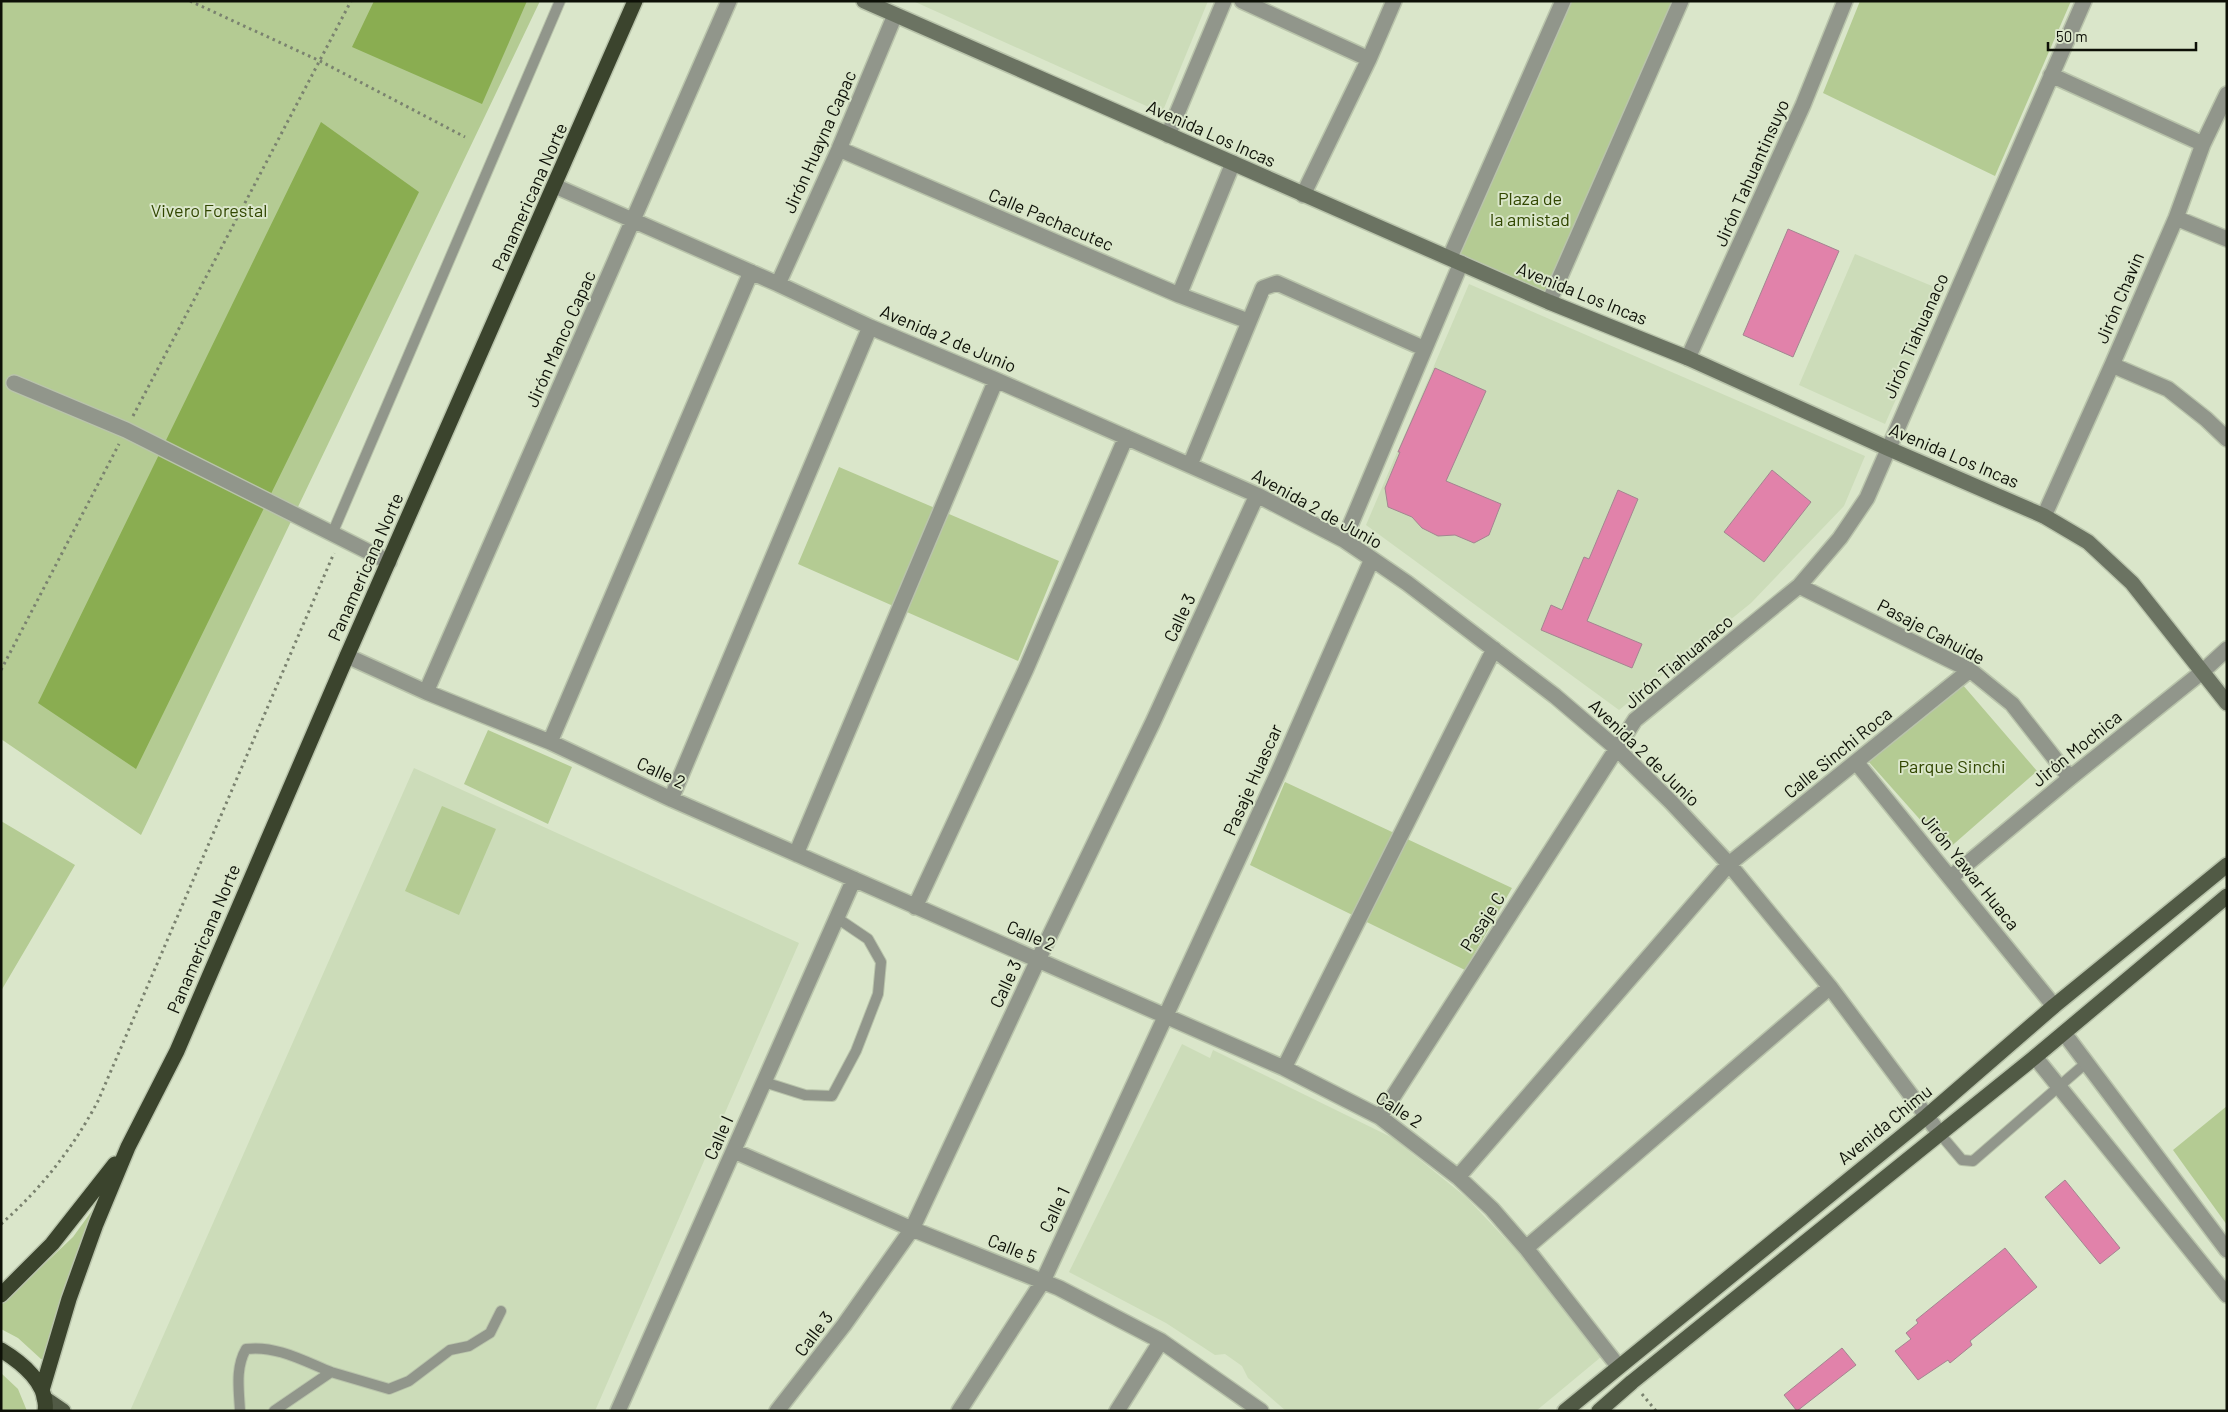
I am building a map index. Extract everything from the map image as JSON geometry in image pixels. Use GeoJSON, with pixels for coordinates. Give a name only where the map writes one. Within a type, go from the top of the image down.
{"type":"FeatureCollection","features":[{"type":"Feature","properties":{"kind":"highway","name":"Panamericana Norte"},"geometry":{"type":"LineString","coordinates":[[44,1400],[69,1299],[96,1224],[128,1147],[176,1051],[347,656],[635,1]]}},
{"type":"Feature","properties":{"kind":"highway","name":"Panamericana Norte"},"geometry":{"type":"LineString","coordinates":[[1,1295],[52,1244],[128,1147]]}},
{"type":"Feature","properties":{"kind":"highway"},"geometry":{"type":"LineString","coordinates":[[1,1350],[14,1358],[31,1373],[44,1400]]}},
{"type":"Feature","properties":{"kind":"main road","name":"Avenida Chimu"},"geometry":{"type":"LineString","coordinates":[[1565,1411],[1926,1116],[2054,1006],[2227,865]]}},
{"type":"Feature","properties":{"kind":"main road"},"geometry":{"type":"LineString","coordinates":[[1600,1411],[1632,1382],[2036,1057],[2227,896]]}},
{"type":"Feature","properties":{"kind":"main road"},"geometry":{"type":"LineString","coordinates":[[44,1400],[63,1411]]}},
{"type":"Feature","properties":{"kind":"street","name":"Jirón Manco Capac"},"geometry":{"type":"LineString","coordinates":[[426,692],[729,1]]}},
{"type":"Feature","properties":{"kind":"street","name":"Avenida Los Incas"},"geometry":{"type":"LineString","coordinates":[[864,1],[1549,302],[1688,358],[1887,448],[2044,516],[2088,542],[2132,583],[2227,703]]}},
{"type":"Feature","properties":{"kind":"street"},"geometry":{"type":"LineString","coordinates":[[1168,135],[1224,1]]}},
{"type":"Feature","properties":{"kind":"street"},"geometry":{"type":"LineString","coordinates":[[1242,1],[1369,59]]}},
{"type":"Feature","properties":{"kind":"street"},"geometry":{"type":"LineString","coordinates":[[1303,195],[1369,59],[1394,1]]}},
{"type":"Feature","properties":{"kind":"street"},"geometry":{"type":"LineString","coordinates":[[1344,540],[1423,348],[1455,260],[1563,1]]}},
{"type":"Feature","properties":{"kind":"street"},"geometry":{"type":"LineString","coordinates":[[1549,302],[1681,1]]}},
{"type":"Feature","properties":{"kind":"street","name":"Jirón Tahuantinsuyo"},"geometry":{"type":"LineString","coordinates":[[1688,358],[1799,114],[1845,1]]}},
{"type":"Feature","properties":{"kind":"street","name":"Jirón Tiahuanaco"},"geometry":{"type":"LineString","coordinates":[[1616,748],[1635,720],[1799,586],[1840,538],[1867,498],[1887,448],[2084,1]]}},
{"type":"Feature","properties":{"kind":"street","name":"Jirón Huayna Capac"},"geometry":{"type":"LineString","coordinates":[[778,284],[839,149],[896,15]]}},
{"type":"Feature","properties":{"kind":"street"},"geometry":{"type":"LineString","coordinates":[[2051,75],[2203,144]]}},
{"type":"Feature","properties":{"kind":"street","name":"Jirón Chavin"},"geometry":{"type":"LineString","coordinates":[[2044,516],[2112,366],[2176,218],[2203,144],[2227,94]]}},
{"type":"Feature","properties":{"kind":"street","name":"Calle Pachacutec"},"geometry":{"type":"LineString","coordinates":[[839,149],[1179,296],[1248,321]]}},
{"type":"Feature","properties":{"kind":"street"},"geometry":{"type":"LineString","coordinates":[[1179,296],[1233,163]]}},
{"type":"Feature","properties":{"kind":"street","name":"Avenida 2 de Junio"},"geometry":{"type":"LineString","coordinates":[[555,186],[778,284],[870,327],[996,380],[1257,495],[1344,540],[1372,559],[1555,696],[1616,748],[1671,802],[1729,864],[1830,987],[1940,1134]]}},
{"type":"Feature","properties":{"kind":"street"},"geometry":{"type":"LineString","coordinates":[[2176,218],[2227,239]]}},
{"type":"Feature","properties":{"kind":"street"},"geometry":{"type":"LineString","coordinates":[[550,742],[751,272]]}},
{"type":"Feature","properties":{"kind":"street"},"geometry":{"type":"LineString","coordinates":[[1190,465],[1263,288],[1277,283],[1423,348]]}},
{"type":"Feature","properties":{"kind":"street"},"geometry":{"type":"LineString","coordinates":[[671,799],[870,327]]}},
{"type":"Feature","properties":{"kind":"street"},"geometry":{"type":"LineString","coordinates":[[2112,366],[2168,390],[2206,419],[2227,439]]}},
{"type":"Feature","properties":{"kind":"street"},"geometry":{"type":"LineString","coordinates":[[796,854],[996,380]]}},
{"type":"Feature","properties":{"kind":"street"},"geometry":{"type":"LineString","coordinates":[[14,383],[126,430],[389,562]]}},
{"type":"Feature","properties":{"kind":"street"},"geometry":{"type":"LineString","coordinates":[[916,907],[1026,669],[1126,437]]}},
{"type":"Feature","properties":{"kind":"street","name":"Calle 3"},"geometry":{"type":"LineString","coordinates":[[777,1411],[844,1325],[912,1229],[1038,960],[1157,713],[1257,495]]}},
{"type":"Feature","properties":{"kind":"street","name":"Pasaje Huascar"},"geometry":{"type":"LineString","coordinates":[[1166,1016],[1278,773],[1372,559]]}},
{"type":"Feature","properties":{"kind":"street","name":"Pasaje Cahuide"},"geometry":{"type":"LineString","coordinates":[[1799,586],[1970,670],[2012,704],[2070,778]]}},
{"type":"Feature","properties":{"kind":"street"},"geometry":{"type":"LineString","coordinates":[[1284,1068],[1494,649]]}},
{"type":"Feature","properties":{"kind":"street","name":"Jirón Mochica"},"geometry":{"type":"LineString","coordinates":[[1950,878],[2202,672],[2227,649]]}},
{"type":"Feature","properties":{"kind":"street","name":"Calle 2"},"geometry":{"type":"LineString","coordinates":[[347,656],[426,692],[550,742],[671,799],[1284,1068],[1380,1117],[1458,1177],[1492,1209],[1526,1248],[1618,1366]]}},
{"type":"Feature","properties":{"kind":"street","name":"Calle Sinchi Roca"},"geometry":{"type":"LineString","coordinates":[[1458,1177],[1729,864],[1970,670]]}},
{"type":"Feature","properties":{"kind":"street","name":"Pasaje C"},"geometry":{"type":"LineString","coordinates":[[1380,1117],[1616,748]]}},
{"type":"Feature","properties":{"kind":"street","name":"Jirón Yawar Huaca"},"geometry":{"type":"LineString","coordinates":[[1856,762],[2054,1006]]}},
{"type":"Feature","properties":{"kind":"street","name":"Calle I"},"geometry":{"type":"LineString","coordinates":[[618,1411],[854,880]]}},
{"type":"Feature","properties":{"kind":"street"},"geometry":{"type":"LineString","coordinates":[[1526,1248],[1830,987]]}},
{"type":"Feature","properties":{"kind":"street","name":"Calle 1"},"geometry":{"type":"LineString","coordinates":[[960,1411],[1043,1281],[1166,1016]]}},
{"type":"Feature","properties":{"kind":"street"},"geometry":{"type":"LineString","coordinates":[[2064,1033],[2227,1250]]}},
{"type":"Feature","properties":{"kind":"street"},"geometry":{"type":"LineString","coordinates":[[2036,1057],[2227,1295]]}},
{"type":"Feature","properties":{"kind":"street","name":"Calle 5"},"geometry":{"type":"LineString","coordinates":[[734,1151],[912,1229],[1059,1288],[1161,1340],[1261,1411]]}},
{"type":"Feature","properties":{"kind":"street"},"geometry":{"type":"LineString","coordinates":[[1117,1411],[1161,1340]]}},
{"type":"Feature","properties":{"kind":"lane"},"geometry":{"type":"LineString","coordinates":[[336,536],[560,1]]}},
{"type":"Feature","properties":{"kind":"lane"},"geometry":{"type":"LineString","coordinates":[[764,1082],[805,1095],[832,1096],[856,1052],[878,994],[881,962],[868,939],[836,918]]}},
{"type":"Feature","properties":{"kind":"lane"},"geometry":{"type":"LineString","coordinates":[[1940,1134],[1962,1160],[1973,1160],[2086,1063]]}},
{"type":"Feature","properties":{"kind":"lane"},"geometry":{"type":"LineString","coordinates":[[240,1411],[238,1380],[240,1359],[246,1349],[263,1348],[284,1353],[331,1372],[389,1390],[409,1381],[450,1350],[469,1346],[490,1333],[501,1311]]}},
{"type":"Feature","properties":{"kind":"lane"},"geometry":{"type":"LineString","coordinates":[[274,1411],[331,1372]]}},
{"type":"Feature","properties":{"kind":"path"},"geometry":{"type":"LineString","coordinates":[[190,1],[320,61],[465,137]]}},
{"type":"Feature","properties":{"kind":"path"},"geometry":{"type":"LineString","coordinates":[[1,670],[350,1]]}},
{"type":"Feature","properties":{"kind":"path"},"geometry":{"type":"LineString","coordinates":[[1,1224],[32,1197],[85,1126],[98,1101],[120,1053],[178,911],[275,694],[336,536]]}},
{"type":"Feature","properties":{"kind":"shaded area"},"geometry":{"type":"Polygon","coordinates":[[[374,1],[527,1],[482,104],[352,47],[374,1]]]}},
{"type":"Feature","properties":{"kind":"shaded area"},"geometry":{"type":"Polygon","coordinates":[[[913,1],[1208,1],[1162,113],[913,1]]]}},
{"type":"Feature","properties":{"kind":"shaded area"},"geometry":{"type":"Polygon","coordinates":[[[321,122],[419,192],[136,769],[38,703],[321,122]]]}},
{"type":"Feature","properties":{"kind":"shaded area"},"geometry":{"type":"Polygon","coordinates":[[[1855,254],[1944,291],[1885,424],[1799,385],[1855,254]]]}},
{"type":"Feature","properties":{"kind":"shaded area"},"geometry":{"type":"Polygon","coordinates":[[[1469,284],[1865,456],[1844,506],[1751,603],[1619,710],[1366,525],[1469,284]]]}},
{"type":"Feature","properties":{"kind":"shaded area"},"geometry":{"type":"Polygon","coordinates":[[[414,768],[799,943],[595,1411],[130,1411],[414,768]]]}},
{"type":"Feature","properties":{"kind":"shaded area"},"geometry":{"type":"Polygon","coordinates":[[[1182,1044],[1210,1058],[1213,1050],[1393,1138],[1467,1198],[1530,1265],[1601,1357],[1536,1411],[1286,1411],[1248,1378],[1242,1366],[1225,1354],[1215,1355],[1166,1323],[1069,1272],[1182,1044]]]}},
{"type":"Feature","properties":{"kind":"green space","name":"Vivero Forestal"},"geometry":{"type":"Polygon","coordinates":[[[1,1],[540,1],[141,835],[1,739],[1,1]]]}},
{"type":"Feature","properties":{"kind":"green space","name":"Plaza de la amistad"},"geometry":{"type":"Polygon","coordinates":[[[1563,1],[1680,1],[1549,302],[1450,257],[1563,1]]]}},
{"type":"Feature","properties":{"kind":"green space"},"geometry":{"type":"Polygon","coordinates":[[[1860,1],[2071,1],[1995,176],[1823,93],[1860,1]]]}},
{"type":"Feature","properties":{"kind":"green space"},"geometry":{"type":"Polygon","coordinates":[[[839,467],[1059,561],[1018,661],[798,564],[839,467]]]}},
{"type":"Feature","properties":{"kind":"green space","name":"Parque Sinchi"},"geometry":{"type":"Polygon","coordinates":[[[1962,684],[2037,771],[1947,850],[1868,761],[1962,684]]]}},
{"type":"Feature","properties":{"kind":"green space"},"geometry":{"type":"Polygon","coordinates":[[[488,730],[572,767],[548,824],[464,784],[488,730]]]}},
{"type":"Feature","properties":{"kind":"green space"},"geometry":{"type":"Polygon","coordinates":[[[1285,782],[1512,888],[1465,970],[1250,865],[1285,782]]]}},
{"type":"Feature","properties":{"kind":"green space"},"geometry":{"type":"Polygon","coordinates":[[[442,806],[496,829],[459,915],[405,891],[442,806]]]}},
{"type":"Feature","properties":{"kind":"green space"},"geometry":{"type":"Polygon","coordinates":[[[1,821],[75,865],[1,991],[1,821]]]}},
{"type":"Feature","properties":{"kind":"green space"},"geometry":{"type":"Polygon","coordinates":[[[2227,1106],[2227,1225],[2173,1150],[2227,1106]]]}},
{"type":"Feature","properties":{"kind":"green space"},"geometry":{"type":"Polygon","coordinates":[[[94,1208],[97,1209],[46,1359],[41,1359],[18,1338],[1,1329],[1,1305],[73,1237],[94,1208]]]}},
{"type":"Feature","properties":{"kind":"green space"},"geometry":{"type":"Polygon","coordinates":[[[1,1373],[18,1389],[27,1411],[1,1411],[1,1373]]]}},
{"type":"Feature","properties":{"kind":"building"},"geometry":{"type":"Polygon","coordinates":[[[1788,229],[1839,251],[1793,357],[1743,335],[1788,229]]]}},
{"type":"Feature","properties":{"kind":"building"},"geometry":{"type":"Polygon","coordinates":[[[1435,368],[1486,391],[1446,481],[1501,504],[1489,535],[1474,543],[1455,535],[1438,536],[1422,528],[1412,517],[1388,507],[1385,488],[1400,452],[1398,452],[1435,368]]]}},
{"type":"Feature","properties":{"kind":"building"},"geometry":{"type":"Polygon","coordinates":[[[1772,470],[1811,502],[1764,562],[1724,532],[1772,470]]]}},
{"type":"Feature","properties":{"kind":"building"},"geometry":{"type":"Polygon","coordinates":[[[1618,490],[1638,499],[1587,621],[1642,644],[1632,668],[1541,630],[1551,605],[1562,610],[1584,557],[1589,559],[1618,490]]]}},
{"type":"Feature","properties":{"kind":"building"},"geometry":{"type":"Polygon","coordinates":[[[2065,1180],[2120,1248],[2100,1264],[2045,1197],[2065,1180]]]}},
{"type":"Feature","properties":{"kind":"building"},"geometry":{"type":"Polygon","coordinates":[[[2005,1248],[2037,1287],[1970,1341],[1972,1345],[1950,1363],[1948,1360],[1918,1380],[1895,1351],[1911,1339],[1906,1333],[1918,1323],[1916,1320],[2005,1248]]]}},
{"type":"Feature","properties":{"kind":"building"},"geometry":{"type":"Polygon","coordinates":[[[1842,1348],[1856,1365],[1797,1411],[1784,1395],[1842,1348]]]}}]}
